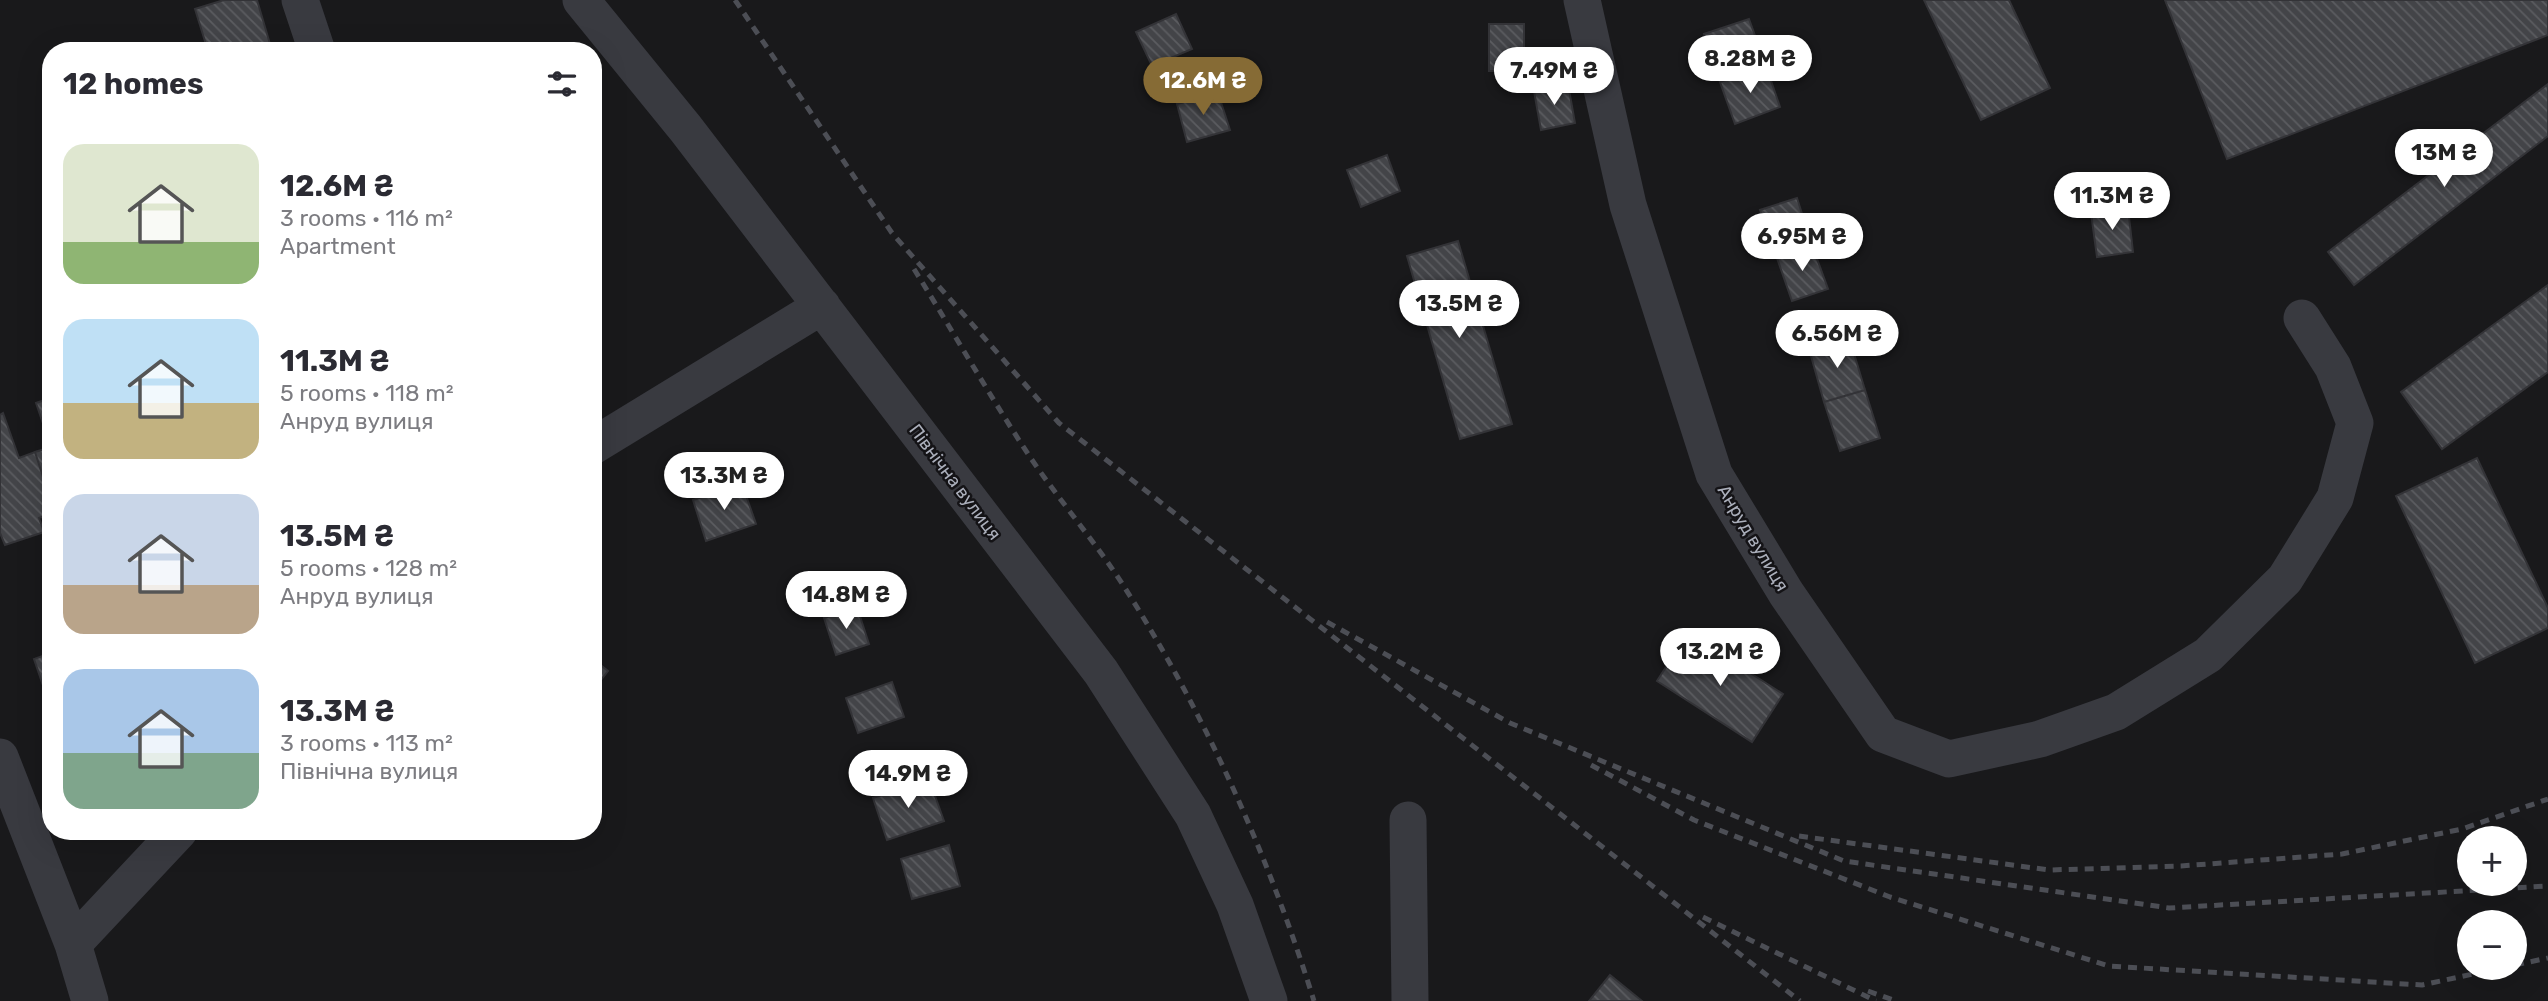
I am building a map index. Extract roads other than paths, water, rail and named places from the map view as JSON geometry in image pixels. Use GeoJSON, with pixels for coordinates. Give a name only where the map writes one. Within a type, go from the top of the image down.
{"type":"FeatureCollection","features":[{"type":"Feature","properties":{"kind":"street"},"geometry":{"type":"LineString","coordinates":[[300,0],[314,42]]}},
{"type":"Feature","properties":{"kind":"street","name":"Північна вулиця"},"geometry":{"type":"LineString","coordinates":[[581,0],[686,129],[1101,672],[1193,814],[1235,905],[1269,1001]]}},
{"type":"Feature","properties":{"kind":"street","name":"Анруд вулиця"},"geometry":{"type":"LineString","coordinates":[[1582,0],[1628,205],[1714,474],[1786,593],[1883,734],[1948,760],[2040,739],[2116,712],[2208,655],[2285,579],[2335,498],[2355,423],[2333,367],[2302,318]]}},
{"type":"Feature","properties":{"kind":"street"},"geometry":{"type":"LineString","coordinates":[[602,440],[822,306]]}},
{"type":"Feature","properties":{"kind":"street"},"geometry":{"type":"LineString","coordinates":[[0,757],[73,944],[90,1001]]}},
{"type":"Feature","properties":{"kind":"street"},"geometry":{"type":"LineString","coordinates":[[1408,820],[1410,1001]]}},
{"type":"Feature","properties":{"kind":"street"},"geometry":{"type":"LineString","coordinates":[[73,944],[171,840]]}},
{"type":"Feature","properties":{"kind":"railway"},"geometry":{"type":"LineString","coordinates":[[735,0],[892,233],[1059,423],[1800,1001]]}},
{"type":"Feature","properties":{"kind":"railway"},"geometry":{"type":"LineString","coordinates":[[914,269],[1028,454],[1130,596],[1186,693],[1257,844],[1297,948],[1314,1001]]}},
{"type":"Feature","properties":{"kind":"railway"},"geometry":{"type":"LineString","coordinates":[[1327,622],[1510,723],[1844,861],[2169,908],[2548,886]]}},
{"type":"Feature","properties":{"kind":"railway"},"geometry":{"type":"LineString","coordinates":[[1591,765],[1694,820],[1890,897],[2109,966],[2422,985],[2457,977]]}},
{"type":"Feature","properties":{"kind":"railway"},"geometry":{"type":"LineString","coordinates":[[1799,836],[2049,870],[2181,866],[2342,854],[2462,829],[2548,799]]}},
{"type":"Feature","properties":{"kind":"railway"},"geometry":{"type":"LineString","coordinates":[[1703,917],[1876,1001]]}},
{"type":"Feature","properties":{"kind":"railway"},"geometry":{"type":"LineString","coordinates":[[2527,962],[2548,958]]}},
{"type":"Feature","properties":{"kind":"railway"},"geometry":{"type":"LineString","coordinates":[[1868,991],[1896,1001]]}}]}
